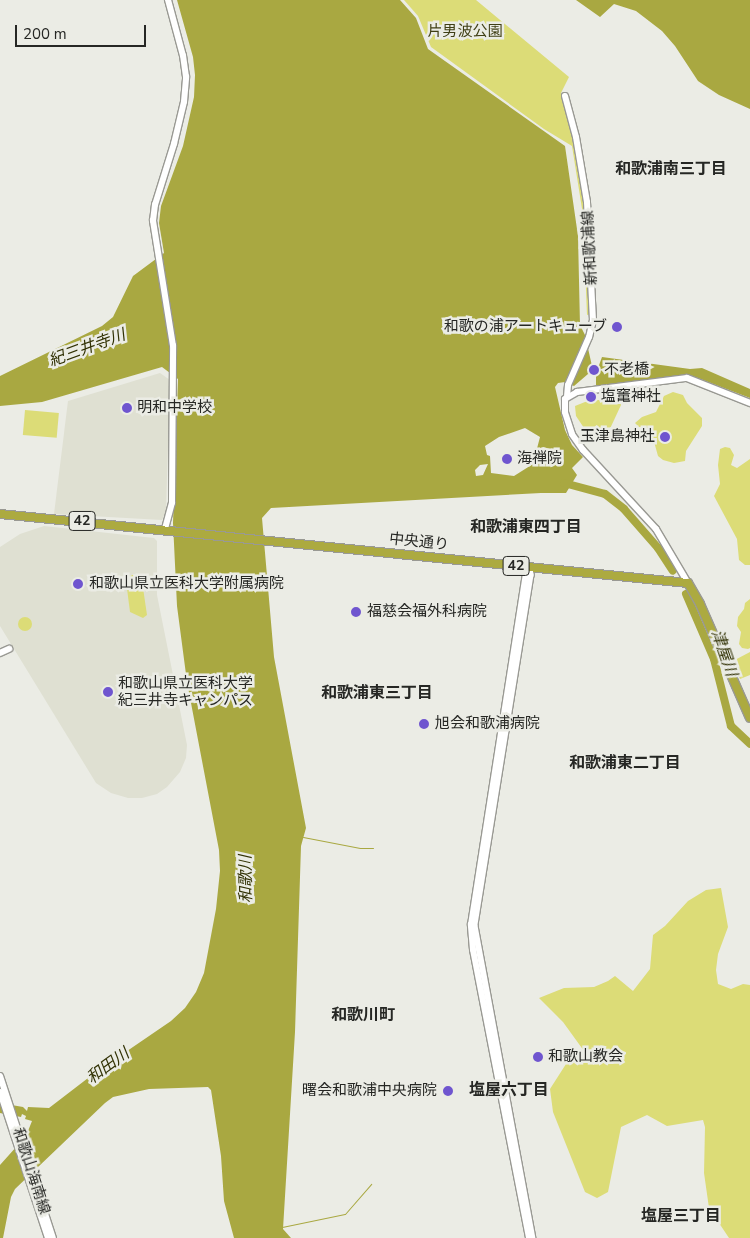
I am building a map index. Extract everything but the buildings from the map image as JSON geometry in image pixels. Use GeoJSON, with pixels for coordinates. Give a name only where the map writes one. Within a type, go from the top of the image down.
{"type":"FeatureCollection","features":[{"type":"Feature","properties":{"kind":"highway","name":"中央通り"},"geometry":{"type":"LineString","coordinates":[[0,514],[168,529],[688,583]]}},
{"type":"Feature","properties":{"kind":"highway"},"geometry":{"type":"LineString","coordinates":[[688,583],[700,604],[750,718]]}},
{"type":"Feature","properties":{"kind":"main road","name":"新和歌浦線"},"geometry":{"type":"LineString","coordinates":[[565,96],[578,145],[589,217],[593,320],[589,337],[568,384],[564,403],[572,434],[583,450],[656,529],[688,583]]}},
{"type":"Feature","properties":{"kind":"main road"},"geometry":{"type":"LineString","coordinates":[[567,396],[596,389],[622,388],[687,378],[750,403]]}},
{"type":"Feature","properties":{"kind":"main road","name":"和歌山海南線"},"geometry":{"type":"LineString","coordinates":[[0,1076],[6,1103],[31,1178],[54,1238]]}},
{"type":"Feature","properties":{"kind":"main road","name":"和歌山海南線"},"geometry":{"type":"LineString","coordinates":[[0,1092],[6,1103]]}},
{"type":"Feature","properties":{"kind":"main road","name":"和歌山海南線"},"geometry":{"type":"LineString","coordinates":[[31,1178],[48,1238]]}},
{"type":"Feature","properties":{"kind":"street"},"geometry":{"type":"LineString","coordinates":[[168,0],[184,56],[186,85],[174,147],[154,212],[153,228],[173,346],[172,503],[168,529]]}},
{"type":"Feature","properties":{"kind":"street"},"geometry":{"type":"LineString","coordinates":[[529,1238],[473,950],[471,925],[526,575],[530,568]]}},
{"type":"Feature","properties":{"kind":"street"},"geometry":{"type":"LineString","coordinates":[[530,568],[531,575],[475,926],[534,1238]]}},
{"type":"Feature","properties":{"kind":"street"},"geometry":{"type":"LineString","coordinates":[[0,653],[10,649]]}},
{"type":"Feature","properties":{"kind":"shaded area"},"geometry":{"type":"Polygon","coordinates":[[[160,373],[170,380],[166,511],[162,520],[54,514],[68,401],[160,373]]]}},
{"type":"Feature","properties":{"kind":"shaded area"},"geometry":{"type":"Polygon","coordinates":[[[44,526],[154,538],[157,541],[157,595],[187,745],[186,758],[180,772],[167,787],[157,794],[142,798],[128,798],[111,793],[96,783],[0,626],[0,547],[20,534],[44,526]]]}},
{"type":"Feature","properties":{"kind":"green space","name":"片男波公園"},"geometry":{"type":"Polygon","coordinates":[[[404,0],[476,0],[569,77],[561,93],[576,145],[584,203],[590,314],[587,315],[583,215],[572,146],[544,129],[431,47],[418,16],[404,0]]]}},
{"type":"Feature","properties":{"kind":"green space"},"geometry":{"type":"Polygon","coordinates":[[[673,392],[683,395],[687,403],[702,418],[702,426],[686,451],[685,461],[674,463],[663,460],[658,456],[651,431],[646,427],[639,427],[635,423],[642,417],[656,412],[664,396],[673,392]]]}},
{"type":"Feature","properties":{"kind":"green space"},"geometry":{"type":"Polygon","coordinates":[[[612,398],[619,399],[621,405],[608,433],[600,441],[590,437],[576,416],[575,406],[585,402],[612,398]]]}},
{"type":"Feature","properties":{"kind":"green space"},"geometry":{"type":"Polygon","coordinates":[[[25,410],[59,413],[57,438],[23,435],[25,410]]]}},
{"type":"Feature","properties":{"kind":"green space"},"geometry":{"type":"Polygon","coordinates":[[[730,448],[734,455],[731,465],[737,468],[750,459],[750,565],[745,565],[739,560],[737,539],[714,496],[720,484],[718,465],[720,449],[730,448]]]}},
{"type":"Feature","properties":{"kind":"green space"},"geometry":{"type":"Polygon","coordinates":[[[132,575],[137,575],[142,581],[147,615],[143,618],[130,612],[126,581],[132,575]]]}},
{"type":"Feature","properties":{"kind":"green space"},"geometry":{"type":"Polygon","coordinates":[[[750,599],[750,648],[748,649],[742,648],[739,644],[741,632],[737,626],[738,617],[744,609],[745,603],[750,599]]]}},
{"type":"Feature","properties":{"kind":"green space"},"geometry":{"type":"Polygon","coordinates":[[[25,617],[30,619],[32,624],[30,629],[25,631],[20,629],[18,624],[20,619],[25,617]]]}},
{"type":"Feature","properties":{"kind":"green space"},"geometry":{"type":"Polygon","coordinates":[[[750,652],[750,675],[740,679],[731,662],[750,652]]]}},
{"type":"Feature","properties":{"kind":"green space"},"geometry":{"type":"Polygon","coordinates":[[[721,888],[728,927],[718,954],[716,970],[718,984],[731,989],[743,984],[750,985],[750,1238],[729,1238],[709,1208],[704,1173],[705,1127],[703,1120],[667,1126],[647,1115],[621,1127],[608,1192],[597,1198],[585,1192],[553,1112],[550,1089],[566,1064],[584,1051],[563,1022],[539,998],[564,988],[594,987],[615,976],[633,991],[650,969],[653,935],[665,926],[688,901],[706,890],[721,888]]]}},
{"type":"Feature","properties":{"kind":"water"},"geometry":{"type":"Polygon","coordinates":[[[177,0],[400,0],[416,18],[428,49],[565,146],[578,236],[580,325],[585,335],[592,366],[598,368],[602,357],[690,369],[702,368],[750,389],[750,398],[690,375],[607,386],[596,385],[596,375],[588,374],[574,386],[565,382],[558,383],[555,387],[565,430],[572,445],[583,457],[572,468],[577,475],[566,493],[271,508],[262,518],[274,657],[306,828],[301,846],[295,1032],[283,1229],[291,1238],[234,1238],[224,1201],[221,1156],[211,1090],[208,1087],[149,1089],[113,1097],[15,1189],[11,1197],[3,1238],[0,1238],[0,1165],[26,1136],[32,1121],[25,1119],[26,1116],[22,1114],[21,1117],[0,1113],[0,1103],[23,1107],[27,1111],[28,1107],[49,1108],[92,1075],[171,1021],[185,1008],[196,992],[204,973],[216,909],[220,871],[219,850],[187,682],[177,606],[173,523],[178,379],[162,367],[42,402],[0,406],[0,376],[102,326],[113,317],[133,276],[164,253],[159,223],[161,206],[183,146],[194,97],[195,75],[193,57],[177,0]],[[525,428],[499,437],[485,446],[487,455],[490,456],[491,473],[514,476],[533,464],[540,437],[525,428]],[[488,464],[480,465],[475,470],[476,476],[483,475],[488,464]]]}},
{"type":"Feature","properties":{"kind":"water"},"geometry":{"type":"Polygon","coordinates":[[[576,0],[750,0],[750,109],[719,95],[698,81],[675,46],[662,31],[636,11],[614,4],[600,17],[576,0]]]}},
{"type":"Feature","properties":{"kind":"waterway","name":"津屋川"},"geometry":{"type":"LineString","coordinates":[[564,483],[605,494],[624,509],[658,548],[673,571]]}},
{"type":"Feature","properties":{"kind":"waterway","name":"津屋川"},"geometry":{"type":"LineString","coordinates":[[686,594],[714,659],[731,726],[750,744]]}},
{"type":"Feature","properties":{"kind":"waterway"},"geometry":{"type":"LineString","coordinates":[[303,837],[360,848],[373,848]]}},
{"type":"Feature","properties":{"kind":"waterway"},"geometry":{"type":"LineString","coordinates":[[282,1227],[345,1214],[371,1184]]}},
{"type":"Feature","properties":{"kind":"place","name":"和歌の浦アートキューブ"},"geometry":{"type":"Point","coordinates":[617,327]}},
{"type":"Feature","properties":{"kind":"place","name":"不老橋"},"geometry":{"type":"Point","coordinates":[594,370]}},
{"type":"Feature","properties":{"kind":"place","name":"塩竃神社"},"geometry":{"type":"Point","coordinates":[591,397]}},
{"type":"Feature","properties":{"kind":"place","name":"明和中学校"},"geometry":{"type":"Point","coordinates":[127,408]}},
{"type":"Feature","properties":{"kind":"place","name":"玉津島神社"},"geometry":{"type":"Point","coordinates":[665,437]}},
{"type":"Feature","properties":{"kind":"place","name":"海禅院"},"geometry":{"type":"Point","coordinates":[507,459]}},
{"type":"Feature","properties":{"kind":"place","name":"和歌山県立医科大学附属病院"},"geometry":{"type":"Point","coordinates":[78,584]}},
{"type":"Feature","properties":{"kind":"place","name":"福慈会福外科病院"},"geometry":{"type":"Point","coordinates":[356,612]}},
{"type":"Feature","properties":{"kind":"place","name":"和歌山県立医科大学 紀三井寺キャンパス"},"geometry":{"type":"Point","coordinates":[108,692]}},
{"type":"Feature","properties":{"kind":"place","name":"旭会和歌浦病院"},"geometry":{"type":"Point","coordinates":[424,724]}},
{"type":"Feature","properties":{"kind":"place","name":"和歌山教会"},"geometry":{"type":"Point","coordinates":[538,1057]}},
{"type":"Feature","properties":{"kind":"place","name":"曙会和歌浦中央病院"},"geometry":{"type":"Point","coordinates":[448,1091]}},
{"type":"Feature","properties":{"kind":"district","name":"和歌浦南三丁目"},"geometry":{"type":"Point","coordinates":[671,169]}},
{"type":"Feature","properties":{"kind":"district","name":"和歌浦東四丁目"},"geometry":{"type":"Point","coordinates":[526,527]}},
{"type":"Feature","properties":{"kind":"district","name":"和歌浦東三丁目"},"geometry":{"type":"Point","coordinates":[377,693]}},
{"type":"Feature","properties":{"kind":"district","name":"和歌浦東二丁目"},"geometry":{"type":"Point","coordinates":[625,763]}},
{"type":"Feature","properties":{"kind":"district","name":"和歌川町"},"geometry":{"type":"Point","coordinates":[363,1015]}},
{"type":"Feature","properties":{"kind":"district","name":"塩屋六丁目"},"geometry":{"type":"Point","coordinates":[509,1090]}},
{"type":"Feature","properties":{"kind":"district","name":"塩屋三丁目"},"geometry":{"type":"Point","coordinates":[681,1216]}},
{"type":"Feature","properties":{"kind":"water label","name":"紀三井寺川"},"geometry":{"type":"Point","coordinates":[87,348]}},
{"type":"Feature","properties":{"kind":"water label","name":"和歌川"},"geometry":{"type":"Point","coordinates":[246,879]}},
{"type":"Feature","properties":{"kind":"water label","name":"和田川"},"geometry":{"type":"Point","coordinates":[108,1066]}}]}
